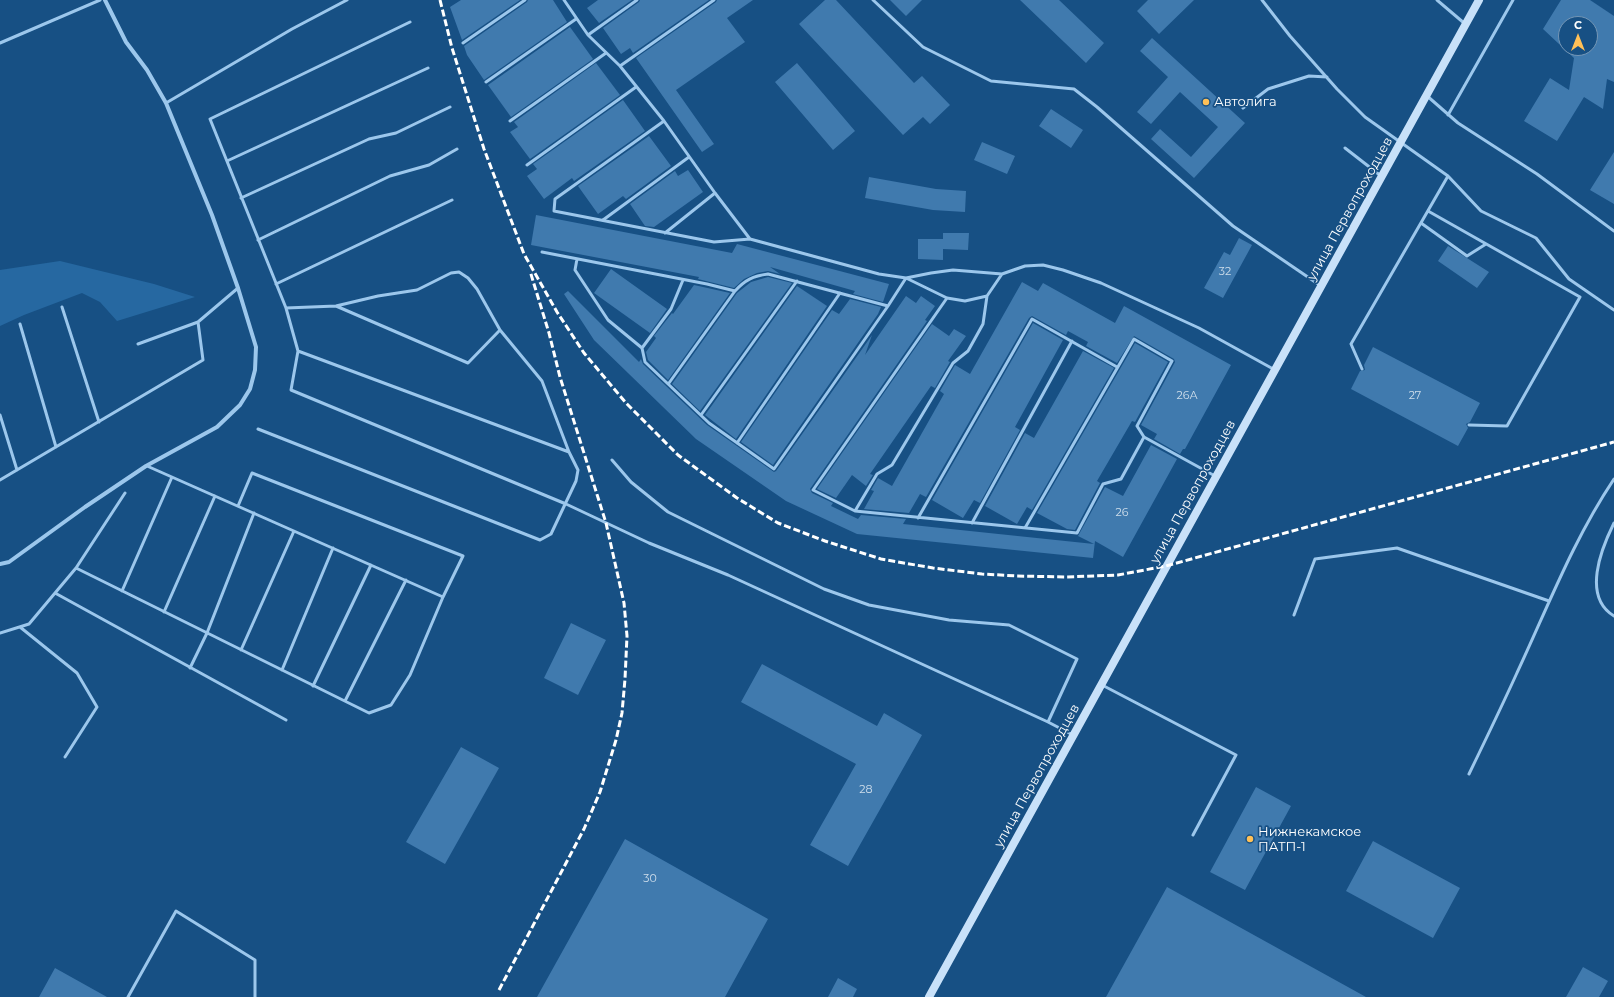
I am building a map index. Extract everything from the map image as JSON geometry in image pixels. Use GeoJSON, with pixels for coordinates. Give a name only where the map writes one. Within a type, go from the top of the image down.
{"type":"FeatureCollection","features":[{"type":"Feature","properties":{"kind":"street"},"geometry":{"type":"LineString","coordinates":[[0,564],[9,562],[85,507],[146,466],[217,427],[240,405],[250,389],[255,370],[256,347],[238,288],[212,215],[166,102],[147,70],[126,42],[105,0]]}},
{"type":"Feature","properties":{"kind":"street","name":"улица Первопроходцев"},"geometry":{"type":"LineString","coordinates":[[929,997],[1479,0]]}},
{"type":"Feature","properties":{"kind":"lane"},"geometry":{"type":"LineString","coordinates":[[0,43],[100,0]]}},
{"type":"Feature","properties":{"kind":"lane"},"geometry":{"type":"LineString","coordinates":[[166,102],[292,29],[347,0]]}},
{"type":"Feature","properties":{"kind":"lane"},"geometry":{"type":"LineString","coordinates":[[463,43],[525,0]]}},
{"type":"Feature","properties":{"kind":"lane"},"geometry":{"type":"LineString","coordinates":[[564,0],[588,35],[620,66],[664,121],[750,239]]}},
{"type":"Feature","properties":{"kind":"lane"},"geometry":{"type":"LineString","coordinates":[[588,35],[637,0]]}},
{"type":"Feature","properties":{"kind":"lane"},"geometry":{"type":"LineString","coordinates":[[620,66],[714,0]]}},
{"type":"Feature","properties":{"kind":"lane"},"geometry":{"type":"LineString","coordinates":[[873,0],[923,47],[991,81],[1074,89],[1097,107],[1233,226],[1321,286]]}},
{"type":"Feature","properties":{"kind":"lane"},"geometry":{"type":"LineString","coordinates":[[1262,0],[1290,36],[1365,117],[1448,176],[1481,211],[1536,238],[1569,279],[1614,310]]}},
{"type":"Feature","properties":{"kind":"lane"},"geometry":{"type":"LineString","coordinates":[[1437,0],[1466,25]]}},
{"type":"Feature","properties":{"kind":"lane"},"geometry":{"type":"LineString","coordinates":[[1448,115],[1513,0]]}},
{"type":"Feature","properties":{"kind":"lane"},"geometry":{"type":"LineString","coordinates":[[486,82],[576,19]]}},
{"type":"Feature","properties":{"kind":"lane"},"geometry":{"type":"LineString","coordinates":[[410,22],[210,119],[286,308],[298,351],[291,390],[566,504],[649,543],[728,575],[1048,722],[1073,735]]}},
{"type":"Feature","properties":{"kind":"lane"},"geometry":{"type":"LineString","coordinates":[[510,121],[606,53]]}},
{"type":"Feature","properties":{"kind":"lane"},"geometry":{"type":"LineString","coordinates":[[227,161],[428,68]]}},
{"type":"Feature","properties":{"kind":"lane"},"geometry":{"type":"LineString","coordinates":[[1243,108],[1268,89],[1309,76],[1327,77]]}},
{"type":"Feature","properties":{"kind":"lane"},"geometry":{"type":"LineString","coordinates":[[527,165],[636,87]]}},
{"type":"Feature","properties":{"kind":"lane"},"geometry":{"type":"LineString","coordinates":[[1426,96],[1458,123],[1538,174],[1614,231]]}},
{"type":"Feature","properties":{"kind":"lane"},"geometry":{"type":"LineString","coordinates":[[241,198],[369,139],[396,133],[450,107]]}},
{"type":"Feature","properties":{"kind":"lane"},"geometry":{"type":"LineString","coordinates":[[664,121],[555,199],[554,211],[714,242],[750,239],[879,274],[906,278],[947,298],[965,301],[987,296]]}},
{"type":"Feature","properties":{"kind":"lane"},"geometry":{"type":"LineString","coordinates":[[1345,148],[1382,177]]}},
{"type":"Feature","properties":{"kind":"lane"},"geometry":{"type":"LineString","coordinates":[[258,240],[390,176],[429,165],[457,149]]}},
{"type":"Feature","properties":{"kind":"lane"},"geometry":{"type":"LineString","coordinates":[[603,220],[689,157]]}},
{"type":"Feature","properties":{"kind":"lane"},"geometry":{"type":"LineString","coordinates":[[1362,369],[1351,344],[1448,176]]}},
{"type":"Feature","properties":{"kind":"lane"},"geometry":{"type":"LineString","coordinates":[[665,233],[715,193]]}},
{"type":"Feature","properties":{"kind":"lane"},"geometry":{"type":"LineString","coordinates":[[276,284],[452,200]]}},
{"type":"Feature","properties":{"kind":"lane"},"geometry":{"type":"LineString","coordinates":[[1428,211],[1580,297],[1507,426],[1469,425]]}},
{"type":"Feature","properties":{"kind":"lane"},"geometry":{"type":"LineString","coordinates":[[1421,223],[1467,256],[1486,244]]}},
{"type":"Feature","properties":{"kind":"lane"},"geometry":{"type":"LineString","coordinates":[[542,252],[735,291]]}},
{"type":"Feature","properties":{"kind":"lane"},"geometry":{"type":"LineString","coordinates":[[577,259],[575,270],[608,320],[642,348],[645,362],[669,383],[709,423],[774,469],[906,278],[931,273],[952,270],[1002,274],[1025,266],[1043,265],[1063,270],[1102,283],[1199,328],[1275,370]]}},
{"type":"Feature","properties":{"kind":"lane"},"geometry":{"type":"LineString","coordinates":[[258,429],[540,540],[551,534],[576,481],[578,470],[569,452],[542,381],[500,330],[477,289],[468,278],[459,272],[452,273],[417,290],[378,296],[336,306],[286,308]]}},
{"type":"Feature","properties":{"kind":"lane"},"geometry":{"type":"LineString","coordinates":[[669,383],[735,291],[753,276],[768,274],[888,306]]}},
{"type":"Feature","properties":{"kind":"lane"},"geometry":{"type":"LineString","coordinates":[[855,512],[877,474],[892,465],[953,363],[968,351],[983,324],[987,296],[1002,274]]}},
{"type":"Feature","properties":{"kind":"lane"},"geometry":{"type":"LineString","coordinates":[[642,348],[671,309],[683,280]]}},
{"type":"Feature","properties":{"kind":"lane"},"geometry":{"type":"LineString","coordinates":[[701,415],[797,281]]}},
{"type":"Feature","properties":{"kind":"lane"},"geometry":{"type":"LineString","coordinates":[[138,344],[198,322],[238,288]]}},
{"type":"Feature","properties":{"kind":"lane"},"geometry":{"type":"LineString","coordinates":[[737,443],[840,293]]}},
{"type":"Feature","properties":{"kind":"lane"},"geometry":{"type":"LineString","coordinates":[[947,298],[813,490],[855,512],[1077,533],[1104,484],[1121,479],[1144,437]]}},
{"type":"Feature","properties":{"kind":"lane"},"geometry":{"type":"LineString","coordinates":[[336,306],[468,363],[500,330]]}},
{"type":"Feature","properties":{"kind":"lane"},"geometry":{"type":"LineString","coordinates":[[62,307],[99,422]]}},
{"type":"Feature","properties":{"kind":"lane"},"geometry":{"type":"LineString","coordinates":[[918,518],[1032,319],[1117,367]]}},
{"type":"Feature","properties":{"kind":"lane"},"geometry":{"type":"LineString","coordinates":[[0,480],[203,360],[198,322]]}},
{"type":"Feature","properties":{"kind":"lane"},"geometry":{"type":"LineString","coordinates":[[20,324],[56,447]]}},
{"type":"Feature","properties":{"kind":"lane"},"geometry":{"type":"LineString","coordinates":[[1025,528],[1134,339],[1172,361],[1137,426],[1144,437],[1216,476]]}},
{"type":"Feature","properties":{"kind":"lane"},"geometry":{"type":"LineString","coordinates":[[972,523],[1072,342]]}},
{"type":"Feature","properties":{"kind":"lane"},"geometry":{"type":"LineString","coordinates":[[298,351],[569,452]]}},
{"type":"Feature","properties":{"kind":"lane"},"geometry":{"type":"LineString","coordinates":[[0,415],[17,470]]}},
{"type":"Feature","properties":{"kind":"lane"},"geometry":{"type":"LineString","coordinates":[[612,460],[631,482],[668,512],[824,588],[869,605],[949,620],[1008,625],[1077,658],[1048,722]]}},
{"type":"Feature","properties":{"kind":"lane"},"geometry":{"type":"LineString","coordinates":[[146,466],[443,597]]}},
{"type":"Feature","properties":{"kind":"lane"},"geometry":{"type":"LineString","coordinates":[[76,568],[369,713],[391,705],[410,675],[443,597],[463,556],[252,473],[238,506]]}},
{"type":"Feature","properties":{"kind":"lane"},"geometry":{"type":"LineString","coordinates":[[122,591],[172,477]]}},
{"type":"Feature","properties":{"kind":"lane"},"geometry":{"type":"LineString","coordinates":[[1469,774],[1595,507],[1614,479]]}},
{"type":"Feature","properties":{"kind":"lane"},"geometry":{"type":"LineString","coordinates":[[0,633],[29,624],[76,568],[125,493]]}},
{"type":"Feature","properties":{"kind":"lane"},"geometry":{"type":"LineString","coordinates":[[164,612],[215,496]]}},
{"type":"Feature","properties":{"kind":"lane"},"geometry":{"type":"LineString","coordinates":[[190,668],[207,633],[254,513]]}},
{"type":"Feature","properties":{"kind":"lane"},"geometry":{"type":"LineString","coordinates":[[1614,524],[1599,557],[1596,588],[1601,605],[1614,616]]}},
{"type":"Feature","properties":{"kind":"lane"},"geometry":{"type":"LineString","coordinates":[[241,650],[294,531]]}},
{"type":"Feature","properties":{"kind":"lane"},"geometry":{"type":"LineString","coordinates":[[282,670],[333,548]]}},
{"type":"Feature","properties":{"kind":"lane"},"geometry":{"type":"LineString","coordinates":[[1294,615],[1315,559],[1397,548],[1550,601]]}},
{"type":"Feature","properties":{"kind":"lane"},"geometry":{"type":"LineString","coordinates":[[314,686],[370,565]]}},
{"type":"Feature","properties":{"kind":"lane"},"geometry":{"type":"LineString","coordinates":[[345,701],[406,580]]}},
{"type":"Feature","properties":{"kind":"lane"},"geometry":{"type":"LineString","coordinates":[[55,593],[286,720]]}},
{"type":"Feature","properties":{"kind":"lane"},"geometry":{"type":"LineString","coordinates":[[20,627],[77,673],[97,707],[65,757]]}},
{"type":"Feature","properties":{"kind":"lane"},"geometry":{"type":"LineString","coordinates":[[1101,684],[1236,756],[1193,835]]}},
{"type":"Feature","properties":{"kind":"lane"},"geometry":{"type":"LineString","coordinates":[[128,997],[176,911],[255,960],[255,997]]}},
{"type":"Feature","properties":{"kind":"shaded area"},"geometry":{"type":"Polygon","coordinates":[[[60,261],[154,284],[195,297],[117,321],[100,302],[82,293],[24,315],[0,326],[0,270],[60,261]]]}},
{"type":"Feature","properties":{"kind":"building"},"geometry":{"type":"Polygon","coordinates":[[[461,0],[520,0],[462,40],[450,7],[461,0]]]}},
{"type":"Feature","properties":{"kind":"building"},"geometry":{"type":"Polygon","coordinates":[[[528,0],[553,0],[567,22],[484,80],[467,55],[464,46],[528,0]]]}},
{"type":"Feature","properties":{"kind":"building"},"geometry":{"type":"Polygon","coordinates":[[[598,0],[632,0],[599,23],[587,8],[598,0]]]}},
{"type":"Feature","properties":{"kind":"building"},"geometry":{"type":"Polygon","coordinates":[[[640,0],[709,0],[633,53],[630,48],[621,54],[603,28],[640,0]]]}},
{"type":"Feature","properties":{"kind":"building"},"geometry":{"type":"Polygon","coordinates":[[[717,0],[753,0],[727,18],[745,42],[676,90],[714,144],[702,152],[636,58],[717,0]]]}},
{"type":"Feature","properties":{"kind":"building"},"geometry":{"type":"Polygon","coordinates":[[[825,0],[836,0],[914,83],[922,76],[950,105],[930,124],[923,117],[903,135],[799,24],[825,0]]]}},
{"type":"Feature","properties":{"kind":"building"},"geometry":{"type":"Polygon","coordinates":[[[890,0],[922,0],[906,16],[890,0]]]}},
{"type":"Feature","properties":{"kind":"building"},"geometry":{"type":"Polygon","coordinates":[[[1020,0],[1059,0],[1104,43],[1086,63],[1020,0]]]}},
{"type":"Feature","properties":{"kind":"building"},"geometry":{"type":"Polygon","coordinates":[[[1148,0],[1194,0],[1159,34],[1137,11],[1148,0]]]}},
{"type":"Feature","properties":{"kind":"building"},"geometry":{"type":"Polygon","coordinates":[[[1561,0],[1590,0],[1614,16],[1614,82],[1607,79],[1603,109],[1584,97],[1557,141],[1524,121],[1550,78],[1569,90],[1574,58],[1572,56],[1598,56],[1598,16],[1558,16],[1558,43],[1543,29],[1561,0]]]}},
{"type":"Feature","properties":{"kind":"building"},"geometry":{"type":"Polygon","coordinates":[[[570,27],[593,59],[511,117],[488,85],[570,27]]]}},
{"type":"Feature","properties":{"kind":"building","name":"Автолига"},"geometry":{"type":"Polygon","coordinates":[[[1152,38],[1245,123],[1194,178],[1151,139],[1160,129],[1191,157],[1218,127],[1180,92],[1151,124],[1137,112],[1168,77],[1140,51],[1152,38]]]}},
{"type":"Feature","properties":{"kind":"building"},"geometry":{"type":"Polygon","coordinates":[[[596,63],[620,95],[530,159],[510,132],[518,127],[514,122],[596,63]]]}},
{"type":"Feature","properties":{"kind":"building"},"geometry":{"type":"Polygon","coordinates":[[[797,63],[855,131],[833,150],[775,82],[797,63]]]}},
{"type":"Feature","properties":{"kind":"building"},"geometry":{"type":"Polygon","coordinates":[[[623,100],[645,131],[574,181],[572,178],[544,199],[527,176],[537,169],[533,164],[623,100]]]}},
{"type":"Feature","properties":{"kind":"building"},"geometry":{"type":"Polygon","coordinates":[[[1051,109],[1083,130],[1071,148],[1039,126],[1051,109]]]}},
{"type":"Feature","properties":{"kind":"building"},"geometry":{"type":"Polygon","coordinates":[[[649,136],[671,166],[626,199],[623,196],[598,214],[578,186],[649,136]]]}},
{"type":"Feature","properties":{"kind":"building"},"geometry":{"type":"Polygon","coordinates":[[[982,142],[1015,156],[1007,174],[974,160],[982,142]]]}},
{"type":"Feature","properties":{"kind":"building"},"geometry":{"type":"Polygon","coordinates":[[[1614,152],[1614,204],[1590,190],[1614,152]]]}},
{"type":"Feature","properties":{"kind":"building"},"geometry":{"type":"Polygon","coordinates":[[[688,170],[703,192],[654,227],[645,226],[630,204],[675,171],[678,176],[688,170]]]}},
{"type":"Feature","properties":{"kind":"building"},"geometry":{"type":"Polygon","coordinates":[[[869,177],[936,189],[966,191],[965,212],[933,210],[865,198],[869,177]]]}},
{"type":"Feature","properties":{"kind":"building"},"geometry":{"type":"Polygon","coordinates":[[[536,215],[732,253],[737,244],[889,284],[883,302],[853,294],[855,291],[770,267],[780,274],[768,271],[757,273],[744,279],[734,288],[698,279],[699,277],[531,245],[536,215]]]}},
{"type":"Feature","properties":{"kind":"building"},"geometry":{"type":"Polygon","coordinates":[[[943,233],[969,233],[968,250],[943,249],[943,260],[918,259],[918,239],[943,239],[943,233]]]}},
{"type":"Feature","properties":{"kind":"building"},"geometry":{"type":"Polygon","coordinates":[[[1239,238],[1252,245],[1223,298],[1204,288],[1224,252],[1230,255],[1239,238]]]}},
{"type":"Feature","properties":{"kind":"building"},"geometry":{"type":"Polygon","coordinates":[[[1448,246],[1489,272],[1477,288],[1438,261],[1448,246]]]}},
{"type":"Feature","properties":{"kind":"building"},"geometry":{"type":"Polygon","coordinates":[[[611,269],[667,309],[650,333],[594,293],[611,269]]]}},
{"type":"Feature","properties":{"kind":"building"},"geometry":{"type":"Polygon","coordinates":[[[768,277],[792,283],[700,411],[672,384],[737,293],[751,282],[768,277]]]}},
{"type":"Feature","properties":{"kind":"building"},"geometry":{"type":"Polygon","coordinates":[[[1022,282],[1038,291],[1043,283],[1115,323],[1124,306],[1231,365],[1185,449],[1183,449],[1180,454],[1154,439],[1157,434],[1141,425],[1175,362],[1174,359],[1134,336],[1117,363],[1086,346],[1088,342],[1068,331],[1066,335],[1032,316],[1029,318],[926,497],[920,494],[909,513],[864,509],[874,491],[871,490],[878,478],[892,486],[944,394],[940,391],[955,365],[970,374],[1022,282]]]}},
{"type":"Feature","properties":{"kind":"building"},"geometry":{"type":"Polygon","coordinates":[[[694,285],[730,293],[668,380],[648,360],[646,352],[656,338],[654,336],[672,313],[673,314],[694,285]]]}},
{"type":"Feature","properties":{"kind":"building"},"geometry":{"type":"Polygon","coordinates":[[[797,286],[827,306],[736,439],[705,415],[797,286]]]}},
{"type":"Feature","properties":{"kind":"building"},"geometry":{"type":"Polygon","coordinates":[[[568,291],[639,362],[641,359],[643,364],[707,425],[774,472],[872,335],[865,355],[906,296],[916,303],[921,296],[935,306],[925,320],[927,321],[810,489],[812,493],[833,503],[831,506],[858,519],[861,515],[906,519],[903,524],[1094,544],[1078,536],[1105,487],[1123,496],[1151,445],[1177,459],[1123,557],[1095,541],[1093,558],[857,534],[786,501],[696,439],[594,340],[564,294],[568,291]]]}},
{"type":"Feature","properties":{"kind":"building"},"geometry":{"type":"Polygon","coordinates":[[[850,299],[881,307],[878,314],[773,465],[741,442],[832,310],[839,314],[850,299]]]}},
{"type":"Feature","properties":{"kind":"building"},"geometry":{"type":"Polygon","coordinates":[[[1033,323],[1063,340],[1015,427],[1020,430],[980,503],[974,500],[963,518],[932,500],[1033,323]]]}},
{"type":"Feature","properties":{"kind":"building"},"geometry":{"type":"Polygon","coordinates":[[[932,324],[949,336],[954,329],[966,336],[948,361],[950,362],[935,388],[931,386],[870,474],[873,475],[866,486],[852,475],[836,498],[817,489],[932,324]]]}},
{"type":"Feature","properties":{"kind":"building"},"geometry":{"type":"Polygon","coordinates":[[[1135,343],[1168,362],[1135,422],[1132,421],[1097,481],[1100,483],[1075,530],[1067,529],[1037,513],[1135,343]]]}},
{"type":"Feature","properties":{"kind":"building"},"geometry":{"type":"Polygon","coordinates":[[[1373,347],[1480,403],[1470,422],[1466,424],[1468,428],[1458,446],[1351,389],[1360,371],[1365,370],[1364,365],[1373,347]]]}},
{"type":"Feature","properties":{"kind":"building"},"geometry":{"type":"Polygon","coordinates":[[[1083,351],[1114,368],[1032,510],[1027,507],[1017,524],[985,506],[1025,433],[1034,438],[1083,351]]]}},
{"type":"Feature","properties":{"kind":"building"},"geometry":{"type":"Polygon","coordinates":[[[571,623],[606,640],[578,695],[544,678],[571,623]]]}},
{"type":"Feature","properties":{"kind":"building"},"geometry":{"type":"Polygon","coordinates":[[[762,664],[877,726],[884,713],[922,735],[848,866],[810,845],[856,764],[741,702],[762,664]]]}},
{"type":"Feature","properties":{"kind":"building"},"geometry":{"type":"Polygon","coordinates":[[[461,747],[499,768],[445,864],[406,842],[461,747]]]}},
{"type":"Feature","properties":{"kind":"building","name":"Нижнекамское ПАТП-1"},"geometry":{"type":"Polygon","coordinates":[[[1256,787],[1291,806],[1245,890],[1210,872],[1256,787]]]}},
{"type":"Feature","properties":{"kind":"building"},"geometry":{"type":"Polygon","coordinates":[[[625,839],[768,919],[725,997],[537,997],[625,839]]]}},
{"type":"Feature","properties":{"kind":"building"},"geometry":{"type":"Polygon","coordinates":[[[1373,841],[1460,888],[1433,938],[1346,891],[1373,841]]]}},
{"type":"Feature","properties":{"kind":"building"},"geometry":{"type":"Polygon","coordinates":[[[1167,887],[1366,997],[1106,997],[1167,887]]]}},
{"type":"Feature","properties":{"kind":"building"},"geometry":{"type":"Polygon","coordinates":[[[1583,967],[1608,981],[1599,997],[1566,997],[1583,967]]]}},
{"type":"Feature","properties":{"kind":"building"},"geometry":{"type":"Polygon","coordinates":[[[55,968],[107,997],[39,997],[55,968]]]}},
{"type":"Feature","properties":{"kind":"building"},"geometry":{"type":"Polygon","coordinates":[[[838,978],[857,989],[853,997],[828,997],[838,978]]]}},
{"type":"Feature","properties":{"kind":"railway"},"geometry":{"type":"LineString","coordinates":[[440,0],[452,48],[484,149],[524,254],[557,312],[584,353],[626,403],[678,455],[737,498],[778,523],[825,541],[881,559],[933,568],[982,574],[1067,577],[1118,575],[1166,566],[1614,442]]}},
{"type":"Feature","properties":{"kind":"railway"},"geometry":{"type":"LineString","coordinates":[[499,990],[584,829],[600,792],[616,740],[622,713],[627,636],[624,603],[606,523],[560,377],[549,333],[530,271]]}},
{"type":"Feature","properties":{"kind":"place","name":"Автолига"},"geometry":{"type":"Point","coordinates":[1206,102]}},
{"type":"Feature","properties":{"kind":"place","name":"Нижнекамское ПАТП-1"},"geometry":{"type":"Point","coordinates":[1250,839]}}]}
